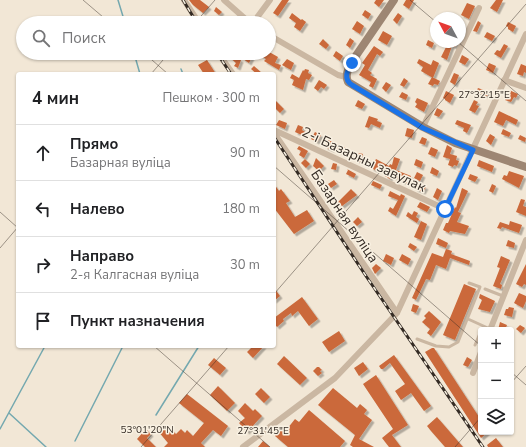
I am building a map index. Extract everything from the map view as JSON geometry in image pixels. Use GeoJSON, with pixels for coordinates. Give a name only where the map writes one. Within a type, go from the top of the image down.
{"type":"FeatureCollection","features":[{"type":"Feature","properties":{"kind":"street"},"geometry":{"type":"LineString","coordinates":[[184,0],[194,16]]}},
{"type":"Feature","properties":{"kind":"street"},"geometry":{"type":"LineString","coordinates":[[224,0],[243,16]]}},
{"type":"Feature","properties":{"kind":"street"},"geometry":{"type":"LineString","coordinates":[[257,16],[270,0]]}},
{"type":"Feature","properties":{"kind":"street"},"geometry":{"type":"LineString","coordinates":[[394,0],[347,71],[346,77],[348,82],[423,128],[473,150],[526,167]]}},
{"type":"Feature","properties":{"kind":"street"},"geometry":{"type":"LineString","coordinates":[[423,128],[479,8]]}},
{"type":"Feature","properties":{"kind":"street"},"geometry":{"type":"LineString","coordinates":[[242,447],[334,378],[397,313],[526,34]]}},
{"type":"Feature","properties":{"kind":"street"},"geometry":{"type":"LineString","coordinates":[[276,39],[346,77]]}},
{"type":"Feature","properties":{"kind":"street"},"geometry":{"type":"LineString","coordinates":[[223,60],[232,72]]}},
{"type":"Feature","properties":{"kind":"street"},"geometry":{"type":"LineString","coordinates":[[504,80],[526,88]]}},
{"type":"Feature","properties":{"kind":"street","name":"2-і Базарны завулак"},"geometry":{"type":"LineString","coordinates":[[276,133],[445,209]]}},
{"type":"Feature","properties":{"kind":"street","name":"Базарная вуліца"},"geometry":{"type":"LineString","coordinates":[[276,135],[397,313]]}},
{"type":"Feature","properties":{"kind":"street"},"geometry":{"type":"LineString","coordinates":[[491,327],[526,240]]}},
{"type":"Feature","properties":{"kind":"street"},"geometry":{"type":"LineString","coordinates":[[472,373],[478,359]]}},
{"type":"Feature","properties":{"kind":"lane"},"geometry":{"type":"LineString","coordinates":[[417,339],[436,346],[449,347],[458,342],[480,288],[469,283]]}},
{"type":"Feature","properties":{"kind":"lane"},"geometry":{"type":"LineString","coordinates":[[485,289],[503,296]]}},
{"type":"Feature","properties":{"kind":"lane"},"geometry":{"type":"LineString","coordinates":[[468,319],[483,326]]}},
{"type":"Feature","properties":{"kind":"lane"},"geometry":{"type":"LineString","coordinates":[[475,345],[478,338]]}},
{"type":"Feature","properties":{"kind":"building"},"geometry":{"type":"Polygon","coordinates":[[[189,0],[200,0],[209,7],[203,13],[189,0]]]}},
{"type":"Feature","properties":{"kind":"building"},"geometry":{"type":"Polygon","coordinates":[[[282,0],[289,0],[278,16],[273,13],[282,0]]]}},
{"type":"Feature","properties":{"kind":"building"},"geometry":{"type":"Polygon","coordinates":[[[376,0],[384,0],[379,7],[374,3],[376,0]]]}},
{"type":"Feature","properties":{"kind":"building"},"geometry":{"type":"Polygon","coordinates":[[[406,0],[414,0],[409,9],[403,5],[406,0]]]}},
{"type":"Feature","properties":{"kind":"building"},"geometry":{"type":"Polygon","coordinates":[[[496,0],[503,0],[497,12],[490,8],[496,0]]]}},
{"type":"Feature","properties":{"kind":"building"},"geometry":{"type":"Polygon","coordinates":[[[467,3],[475,6],[469,19],[466,18],[466,12],[462,12],[467,3]]]}},
{"type":"Feature","properties":{"kind":"building"},"geometry":{"type":"Polygon","coordinates":[[[216,7],[222,12],[219,15],[214,11],[216,7]]]}},
{"type":"Feature","properties":{"kind":"building"},"geometry":{"type":"Polygon","coordinates":[[[365,10],[371,14],[368,19],[362,15],[365,10]]]}},
{"type":"Feature","properties":{"kind":"building"},"geometry":{"type":"Polygon","coordinates":[[[292,13],[306,22],[300,31],[294,27],[296,23],[289,18],[292,13]]]}},
{"type":"Feature","properties":{"kind":"building"},"geometry":{"type":"Polygon","coordinates":[[[398,13],[402,16],[397,24],[393,20],[398,13]]]}},
{"type":"Feature","properties":{"kind":"building"},"geometry":{"type":"Polygon","coordinates":[[[357,21],[364,26],[360,34],[352,29],[357,21]]]}},
{"type":"Feature","properties":{"kind":"building"},"geometry":{"type":"Polygon","coordinates":[[[478,21],[481,23],[477,32],[473,31],[478,21]]]}},
{"type":"Feature","properties":{"kind":"building"},"geometry":{"type":"Polygon","coordinates":[[[508,22],[516,26],[513,32],[506,26],[508,22]]]}},
{"type":"Feature","properties":{"kind":"building"},"geometry":{"type":"Polygon","coordinates":[[[383,31],[392,36],[387,45],[378,40],[383,31]]]}},
{"type":"Feature","properties":{"kind":"building"},"geometry":{"type":"Polygon","coordinates":[[[487,32],[495,36],[492,41],[484,37],[487,32]]]}},
{"type":"Feature","properties":{"kind":"building"},"geometry":{"type":"Polygon","coordinates":[[[350,38],[354,41],[350,48],[346,45],[350,38]]]}},
{"type":"Feature","properties":{"kind":"building"},"geometry":{"type":"Polygon","coordinates":[[[323,39],[329,45],[326,49],[319,44],[323,39]]]}},
{"type":"Feature","properties":{"kind":"building"},"geometry":{"type":"Polygon","coordinates":[[[428,40],[430,41],[430,47],[426,45],[428,40]]]}},
{"type":"Feature","properties":{"kind":"building"},"geometry":{"type":"Polygon","coordinates":[[[504,44],[508,46],[501,58],[494,54],[497,50],[500,51],[504,44]]]}},
{"type":"Feature","properties":{"kind":"building"},"geometry":{"type":"Polygon","coordinates":[[[374,46],[383,52],[380,56],[377,54],[368,70],[372,73],[370,75],[377,79],[373,88],[369,86],[371,82],[359,75],[365,65],[362,63],[374,46]]]}},
{"type":"Feature","properties":{"kind":"building"},"geometry":{"type":"Polygon","coordinates":[[[446,48],[451,48],[447,60],[441,57],[446,48]]]}},
{"type":"Feature","properties":{"kind":"building"},"geometry":{"type":"Polygon","coordinates":[[[336,51],[343,56],[340,61],[333,56],[336,51]]]}},
{"type":"Feature","properties":{"kind":"building"},"geometry":{"type":"Polygon","coordinates":[[[462,55],[469,59],[465,65],[459,62],[462,55]]]}},
{"type":"Feature","properties":{"kind":"building"},"geometry":{"type":"Polygon","coordinates":[[[276,56],[278,57],[275,63],[281,65],[279,70],[264,61],[276,60],[276,56]]]}},
{"type":"Feature","properties":{"kind":"building"},"geometry":{"type":"Polygon","coordinates":[[[287,59],[294,63],[291,70],[282,65],[287,59]]]}},
{"type":"Feature","properties":{"kind":"building"},"geometry":{"type":"Polygon","coordinates":[[[419,59],[431,65],[433,60],[439,63],[433,78],[421,71],[423,67],[417,63],[419,59]]]}},
{"type":"Feature","properties":{"kind":"building"},"geometry":{"type":"Polygon","coordinates":[[[207,60],[215,72],[203,72],[198,65],[207,60]]]}},
{"type":"Feature","properties":{"kind":"building"},"geometry":{"type":"Polygon","coordinates":[[[233,60],[241,60],[238,68],[234,66],[236,63],[233,60]]]}},
{"type":"Feature","properties":{"kind":"building"},"geometry":{"type":"Polygon","coordinates":[[[489,63],[496,66],[493,73],[486,70],[489,63]]]}},
{"type":"Feature","properties":{"kind":"building"},"geometry":{"type":"Polygon","coordinates":[[[521,64],[526,66],[526,73],[524,72],[523,76],[517,74],[521,64]]]}},
{"type":"Feature","properties":{"kind":"building"},"geometry":{"type":"Polygon","coordinates":[[[254,66],[261,72],[255,72],[251,69],[254,66]]]}},
{"type":"Feature","properties":{"kind":"building"},"geometry":{"type":"Polygon","coordinates":[[[305,69],[309,70],[308,73],[312,75],[309,80],[306,79],[303,90],[292,85],[294,80],[290,78],[292,74],[299,78],[305,69]]]}},
{"type":"Feature","properties":{"kind":"building"},"geometry":{"type":"Polygon","coordinates":[[[454,73],[459,75],[455,85],[450,82],[454,73]]]}},
{"type":"Feature","properties":{"kind":"building"},"geometry":{"type":"Polygon","coordinates":[[[432,77],[440,81],[438,85],[434,84],[433,86],[428,84],[432,77]]]}},
{"type":"Feature","properties":{"kind":"building"},"geometry":{"type":"Polygon","coordinates":[[[404,78],[408,81],[404,87],[400,85],[404,78]]]}},
{"type":"Feature","properties":{"kind":"building"},"geometry":{"type":"Polygon","coordinates":[[[319,80],[327,85],[324,89],[321,87],[318,91],[314,88],[319,80]]]}},
{"type":"Feature","properties":{"kind":"building"},"geometry":{"type":"Polygon","coordinates":[[[386,82],[391,85],[386,92],[382,88],[386,82]]]}},
{"type":"Feature","properties":{"kind":"building"},"geometry":{"type":"Polygon","coordinates":[[[478,88],[489,92],[487,96],[476,92],[478,88]]]}},
{"type":"Feature","properties":{"kind":"building"},"geometry":{"type":"Polygon","coordinates":[[[509,90],[518,94],[511,102],[505,100],[509,90]]]}},
{"type":"Feature","properties":{"kind":"building"},"geometry":{"type":"Polygon","coordinates":[[[446,91],[454,95],[450,103],[443,98],[446,91]]]}},
{"type":"Feature","properties":{"kind":"building"},"geometry":{"type":"Polygon","coordinates":[[[402,92],[408,95],[406,100],[399,97],[402,92]]]}},
{"type":"Feature","properties":{"kind":"building"},"geometry":{"type":"Polygon","coordinates":[[[417,98],[428,103],[424,112],[415,107],[417,104],[415,102],[417,98]]]}},
{"type":"Feature","properties":{"kind":"building"},"geometry":{"type":"Polygon","coordinates":[[[358,100],[365,104],[362,109],[355,106],[358,100]]]}},
{"type":"Feature","properties":{"kind":"building"},"geometry":{"type":"Polygon","coordinates":[[[474,100],[478,102],[476,105],[479,106],[475,113],[469,110],[474,100]]]}},
{"type":"Feature","properties":{"kind":"building"},"geometry":{"type":"Polygon","coordinates":[[[276,101],[284,109],[280,113],[276,109],[276,101]]]}},
{"type":"Feature","properties":{"kind":"building"},"geometry":{"type":"Polygon","coordinates":[[[437,108],[443,111],[439,117],[434,115],[437,108]]]}},
{"type":"Feature","properties":{"kind":"building"},"geometry":{"type":"Polygon","coordinates":[[[499,111],[518,120],[516,125],[506,120],[503,126],[494,122],[499,111]]]}},
{"type":"Feature","properties":{"kind":"building"},"geometry":{"type":"Polygon","coordinates":[[[369,116],[378,119],[377,121],[382,123],[380,128],[371,124],[369,128],[365,127],[369,116]]]}},
{"type":"Feature","properties":{"kind":"building"},"geometry":{"type":"Polygon","coordinates":[[[279,120],[287,123],[285,129],[276,125],[279,120]]]}},
{"type":"Feature","properties":{"kind":"building"},"geometry":{"type":"Polygon","coordinates":[[[457,120],[471,125],[467,133],[463,131],[464,128],[455,124],[457,120]]]}},
{"type":"Feature","properties":{"kind":"building"},"geometry":{"type":"Polygon","coordinates":[[[298,125],[303,127],[302,130],[305,132],[304,136],[295,132],[298,125]]]}},
{"type":"Feature","properties":{"kind":"building"},"geometry":{"type":"Polygon","coordinates":[[[407,128],[414,130],[412,138],[405,136],[407,128]]]}},
{"type":"Feature","properties":{"kind":"building"},"geometry":{"type":"Polygon","coordinates":[[[503,129],[511,133],[509,137],[501,134],[503,129]]]}},
{"type":"Feature","properties":{"kind":"building"},"geometry":{"type":"Polygon","coordinates":[[[315,132],[321,135],[317,142],[311,139],[315,132]]]}},
{"type":"Feature","properties":{"kind":"building"},"geometry":{"type":"Polygon","coordinates":[[[490,134],[495,137],[491,145],[486,141],[490,134]]]}},
{"type":"Feature","properties":{"kind":"building"},"geometry":{"type":"Polygon","coordinates":[[[520,135],[526,138],[525,142],[518,139],[520,135]]]}},
{"type":"Feature","properties":{"kind":"building"},"geometry":{"type":"Polygon","coordinates":[[[422,137],[427,139],[425,145],[419,143],[422,137]]]}},
{"type":"Feature","properties":{"kind":"building"},"geometry":{"type":"Polygon","coordinates":[[[328,140],[348,149],[345,155],[332,148],[332,150],[325,147],[328,140]]]}},
{"type":"Feature","properties":{"kind":"building"},"geometry":{"type":"Polygon","coordinates":[[[447,145],[452,148],[450,154],[457,156],[456,160],[459,161],[457,166],[454,165],[453,167],[448,165],[450,159],[443,157],[447,145]]]}},
{"type":"Feature","properties":{"kind":"building"},"geometry":{"type":"Polygon","coordinates":[[[299,146],[308,151],[304,158],[299,155],[301,151],[297,149],[299,146]]]}},
{"type":"Feature","properties":{"kind":"building"},"geometry":{"type":"Polygon","coordinates":[[[431,147],[438,150],[435,157],[428,154],[431,147]]]}},
{"type":"Feature","properties":{"kind":"building"},"geometry":{"type":"Polygon","coordinates":[[[359,153],[363,154],[360,162],[356,160],[359,153]]]}},
{"type":"Feature","properties":{"kind":"building"},"geometry":{"type":"Polygon","coordinates":[[[394,157],[400,159],[396,170],[411,176],[408,184],[391,176],[390,179],[385,176],[387,172],[379,168],[377,171],[371,168],[376,159],[389,166],[390,164],[392,165],[394,157]]]}},
{"type":"Feature","properties":{"kind":"building"},"geometry":{"type":"Polygon","coordinates":[[[316,158],[324,166],[319,171],[313,166],[316,158]]]}},
{"type":"Feature","properties":{"kind":"building"},"geometry":{"type":"Polygon","coordinates":[[[305,159],[310,164],[306,168],[301,163],[305,159]]]}},
{"type":"Feature","properties":{"kind":"building"},"geometry":{"type":"Polygon","coordinates":[[[416,159],[423,162],[421,168],[414,165],[416,159]]]}},
{"type":"Feature","properties":{"kind":"building"},"geometry":{"type":"Polygon","coordinates":[[[479,160],[494,166],[492,172],[477,166],[479,160]]]}},
{"type":"Feature","properties":{"kind":"building"},"geometry":{"type":"Polygon","coordinates":[[[333,163],[337,164],[336,170],[331,169],[333,163]]]}},
{"type":"Feature","properties":{"kind":"building"},"geometry":{"type":"Polygon","coordinates":[[[432,167],[439,171],[437,176],[430,173],[432,167]]]}},
{"type":"Feature","properties":{"kind":"building"},"geometry":{"type":"Polygon","coordinates":[[[347,169],[356,174],[354,178],[346,174],[347,169]]]}},
{"type":"Feature","properties":{"kind":"building"},"geometry":{"type":"Polygon","coordinates":[[[509,171],[524,176],[519,188],[502,179],[504,175],[507,176],[509,171]]]}},
{"type":"Feature","properties":{"kind":"building"},"geometry":{"type":"Polygon","coordinates":[[[417,172],[423,175],[420,181],[414,178],[417,172]]]}},
{"type":"Feature","properties":{"kind":"building"},"geometry":{"type":"Polygon","coordinates":[[[470,174],[478,177],[475,182],[468,179],[470,174]]]}},
{"type":"Feature","properties":{"kind":"building"},"geometry":{"type":"Polygon","coordinates":[[[334,180],[337,184],[331,188],[328,184],[334,180]]]}},
{"type":"Feature","properties":{"kind":"building"},"geometry":{"type":"Polygon","coordinates":[[[373,181],[382,185],[380,189],[371,185],[373,181]]]}},
{"type":"Feature","properties":{"kind":"building"},"geometry":{"type":"Polygon","coordinates":[[[417,183],[426,187],[423,192],[415,189],[417,183]]]}},
{"type":"Feature","properties":{"kind":"building"},"geometry":{"type":"Polygon","coordinates":[[[492,184],[496,186],[493,193],[489,191],[492,184]]]}},
{"type":"Feature","properties":{"kind":"building"},"geometry":{"type":"Polygon","coordinates":[[[276,187],[279,191],[281,189],[290,201],[286,203],[295,217],[307,210],[314,221],[294,234],[276,211],[276,187]]]}},
{"type":"Feature","properties":{"kind":"building"},"geometry":{"type":"Polygon","coordinates":[[[437,188],[442,191],[438,200],[433,197],[437,188]]]}},
{"type":"Feature","properties":{"kind":"building"},"geometry":{"type":"Polygon","coordinates":[[[462,188],[468,191],[458,212],[461,213],[457,222],[469,226],[465,234],[450,231],[449,233],[443,230],[455,207],[456,208],[462,188]]]}},
{"type":"Feature","properties":{"kind":"building"},"geometry":{"type":"Polygon","coordinates":[[[351,189],[357,195],[342,206],[338,202],[351,189]]]}},
{"type":"Feature","properties":{"kind":"building"},"geometry":{"type":"Polygon","coordinates":[[[390,191],[400,196],[401,194],[405,196],[396,216],[388,211],[390,207],[393,209],[398,200],[388,196],[390,191]]]}},
{"type":"Feature","properties":{"kind":"building"},"geometry":{"type":"Polygon","coordinates":[[[521,199],[525,200],[523,206],[526,207],[526,216],[516,212],[521,199]]]}},
{"type":"Feature","properties":{"kind":"building"},"geometry":{"type":"Polygon","coordinates":[[[420,202],[430,207],[427,212],[417,207],[420,202]]]}},
{"type":"Feature","properties":{"kind":"building"},"geometry":{"type":"Polygon","coordinates":[[[414,211],[418,213],[416,217],[419,219],[417,223],[406,216],[408,212],[412,215],[414,211]]]}},
{"type":"Feature","properties":{"kind":"building"},"geometry":{"type":"Polygon","coordinates":[[[358,217],[362,222],[357,226],[353,222],[358,217]]]}},
{"type":"Feature","properties":{"kind":"building"},"geometry":{"type":"Polygon","coordinates":[[[421,221],[427,224],[421,240],[414,237],[421,221]]]}},
{"type":"Feature","properties":{"kind":"building"},"geometry":{"type":"Polygon","coordinates":[[[510,221],[522,225],[519,233],[502,227],[501,229],[497,228],[500,222],[509,225],[510,221]]]}},
{"type":"Feature","properties":{"kind":"building"},"geometry":{"type":"Polygon","coordinates":[[[438,238],[448,243],[446,248],[436,244],[438,238]]]}},
{"type":"Feature","properties":{"kind":"building"},"geometry":{"type":"Polygon","coordinates":[[[508,240],[515,243],[514,248],[506,246],[508,240]]]}},
{"type":"Feature","properties":{"kind":"building"},"geometry":{"type":"Polygon","coordinates":[[[410,243],[417,247],[414,251],[408,247],[410,243]]]}},
{"type":"Feature","properties":{"kind":"building"},"geometry":{"type":"Polygon","coordinates":[[[446,249],[452,251],[451,254],[470,261],[469,265],[450,258],[446,269],[436,265],[430,280],[426,279],[416,300],[412,298],[432,253],[443,257],[446,249]]]}},
{"type":"Feature","properties":{"kind":"building"},"geometry":{"type":"Polygon","coordinates":[[[386,254],[394,258],[391,265],[383,261],[386,254]]]}},
{"type":"Feature","properties":{"kind":"building"},"geometry":{"type":"Polygon","coordinates":[[[402,254],[411,259],[408,265],[399,260],[402,254]]]}},
{"type":"Feature","properties":{"kind":"building"},"geometry":{"type":"Polygon","coordinates":[[[501,256],[510,260],[500,284],[502,285],[501,289],[493,286],[500,268],[497,267],[501,256]]]}},
{"type":"Feature","properties":{"kind":"building"},"geometry":{"type":"Polygon","coordinates":[[[376,264],[381,268],[375,274],[372,268],[376,264]]]}},
{"type":"Feature","properties":{"kind":"building"},"geometry":{"type":"Polygon","coordinates":[[[526,264],[526,285],[524,284],[522,287],[516,284],[526,264]]]}},
{"type":"Feature","properties":{"kind":"building"},"geometry":{"type":"Polygon","coordinates":[[[464,284],[476,289],[455,340],[443,335],[464,284]]]}},
{"type":"Feature","properties":{"kind":"building"},"geometry":{"type":"Polygon","coordinates":[[[276,291],[280,296],[276,299],[276,291]]]}},
{"type":"Feature","properties":{"kind":"building"},"geometry":{"type":"Polygon","coordinates":[[[519,293],[526,296],[526,301],[523,308],[514,303],[519,293]]]}},
{"type":"Feature","properties":{"kind":"building"},"geometry":{"type":"Polygon","coordinates":[[[480,294],[495,301],[490,312],[478,309],[482,300],[479,298],[480,294]]]}},
{"type":"Feature","properties":{"kind":"building"},"geometry":{"type":"Polygon","coordinates":[[[302,297],[318,319],[309,326],[298,311],[292,316],[291,313],[283,319],[284,321],[277,327],[276,316],[302,297]]]}},
{"type":"Feature","properties":{"kind":"building"},"geometry":{"type":"Polygon","coordinates":[[[413,304],[419,306],[416,313],[411,311],[413,304]]]}},
{"type":"Feature","properties":{"kind":"building"},"geometry":{"type":"Polygon","coordinates":[[[509,307],[514,308],[512,317],[504,315],[506,309],[509,307]]]}},
{"type":"Feature","properties":{"kind":"building"},"geometry":{"type":"Polygon","coordinates":[[[429,311],[441,322],[431,336],[427,333],[430,329],[422,322],[426,318],[424,316],[429,311]]]}},
{"type":"Feature","properties":{"kind":"building"},"geometry":{"type":"Polygon","coordinates":[[[500,322],[507,325],[506,327],[499,327],[500,322]]]}},
{"type":"Feature","properties":{"kind":"building"},"geometry":{"type":"Polygon","coordinates":[[[520,325],[525,328],[521,333],[516,329],[520,325]]]}},
{"type":"Feature","properties":{"kind":"building"},"geometry":{"type":"Polygon","coordinates":[[[339,331],[345,341],[329,352],[322,342],[339,331]]]}},
{"type":"Feature","properties":{"kind":"building"},"geometry":{"type":"Polygon","coordinates":[[[251,348],[262,348],[253,358],[247,352],[251,348]]]}},
{"type":"Feature","properties":{"kind":"building"},"geometry":{"type":"Polygon","coordinates":[[[434,348],[478,415],[478,433],[425,352],[434,348]]]}},
{"type":"Feature","properties":{"kind":"building"},"geometry":{"type":"Polygon","coordinates":[[[394,355],[431,406],[424,411],[411,393],[401,400],[395,391],[405,384],[390,363],[383,369],[379,366],[394,355]]]}},
{"type":"Feature","properties":{"kind":"building"},"geometry":{"type":"Polygon","coordinates":[[[284,356],[307,378],[300,385],[277,364],[284,356]]]}},
{"type":"Feature","properties":{"kind":"building"},"geometry":{"type":"Polygon","coordinates":[[[467,357],[472,360],[468,367],[463,365],[467,357]]]}},
{"type":"Feature","properties":{"kind":"building"},"geometry":{"type":"Polygon","coordinates":[[[214,358],[226,368],[220,375],[208,365],[214,358]]]}},
{"type":"Feature","properties":{"kind":"building"},"geometry":{"type":"Polygon","coordinates":[[[363,362],[368,369],[359,376],[354,368],[363,362]]]}},
{"type":"Feature","properties":{"kind":"building"},"geometry":{"type":"Polygon","coordinates":[[[317,367],[322,370],[320,371],[322,373],[318,376],[313,371],[317,367]]]}},
{"type":"Feature","properties":{"kind":"building"},"geometry":{"type":"Polygon","coordinates":[[[376,375],[408,425],[392,435],[401,447],[389,447],[382,438],[393,429],[363,384],[376,375]]]}},
{"type":"Feature","properties":{"kind":"building"},"geometry":{"type":"Polygon","coordinates":[[[218,386],[235,403],[227,411],[210,395],[218,386]]]}},
{"type":"Feature","properties":{"kind":"building"},"geometry":{"type":"Polygon","coordinates":[[[261,388],[270,397],[264,403],[255,394],[261,388]]]}},
{"type":"Feature","properties":{"kind":"building"},"geometry":{"type":"Polygon","coordinates":[[[333,388],[357,408],[360,404],[367,410],[364,414],[372,420],[359,439],[374,447],[353,447],[350,445],[355,435],[318,405],[333,388]]]}},
{"type":"Feature","properties":{"kind":"building"},"geometry":{"type":"Polygon","coordinates":[[[187,394],[228,426],[221,436],[213,430],[201,443],[205,447],[164,447],[168,443],[158,431],[163,426],[168,431],[171,429],[176,434],[181,429],[185,433],[187,430],[193,436],[204,423],[179,403],[187,394]]]}},
{"type":"Feature","properties":{"kind":"building"},"geometry":{"type":"Polygon","coordinates":[[[245,403],[253,411],[255,409],[262,416],[247,432],[239,423],[245,418],[238,411],[245,403]]]}},
{"type":"Feature","properties":{"kind":"building"},"geometry":{"type":"Polygon","coordinates":[[[309,410],[345,441],[340,447],[288,447],[275,436],[283,426],[287,429],[295,419],[299,422],[309,410]]]}},
{"type":"Feature","properties":{"kind":"building"},"geometry":{"type":"Polygon","coordinates":[[[437,417],[463,447],[445,447],[431,431],[427,426],[437,417]]]}},
{"type":"Feature","properties":{"kind":"building"},"geometry":{"type":"Polygon","coordinates":[[[146,429],[151,434],[147,438],[156,447],[145,447],[137,439],[146,429]]]}},
{"type":"Feature","properties":{"kind":"building"},"geometry":{"type":"Polygon","coordinates":[[[496,438],[503,447],[488,447],[487,445],[496,438]]]}},
{"type":"Feature","properties":{"kind":"building"},"geometry":{"type":"Polygon","coordinates":[[[263,441],[270,447],[258,447],[263,441]]]}},
{"type":"Feature","properties":{"kind":"waterway"},"geometry":{"type":"LineString","coordinates":[[118,0],[123,16]]}},
{"type":"Feature","properties":{"kind":"waterway"},"geometry":{"type":"LineString","coordinates":[[136,60],[139,72]]}},
{"type":"Feature","properties":{"kind":"waterway"},"geometry":{"type":"LineString","coordinates":[[0,429],[44,348]]}},
{"type":"Feature","properties":{"kind":"waterway"},"geometry":{"type":"LineString","coordinates":[[75,441],[122,348]]}},
{"type":"Feature","properties":{"kind":"waterway"},"geometry":{"type":"LineString","coordinates":[[156,415],[198,348]]}},
{"type":"Feature","properties":{"kind":"waterway"},"geometry":{"type":"LineString","coordinates":[[9,413],[46,447]]}},
{"type":"Feature","properties":{"kind":"railway"},"geometry":{"type":"LineString","coordinates":[[183,0],[193,16]]}},
{"type":"Feature","properties":{"kind":"railway"},"geometry":{"type":"LineString","coordinates":[[222,60],[230,72]]}},
{"type":"Feature","properties":{"kind":"railway"},"geometry":{"type":"LineString","coordinates":[[276,140],[366,276],[483,447]]}},
{"type":"Feature","properties":{"kind":"route"},"geometry":{"type":"LineString","coordinates":[[352,63],[347,71],[346,77],[348,82],[352,85],[423,128],[473,150],[445,209]]}}]}
